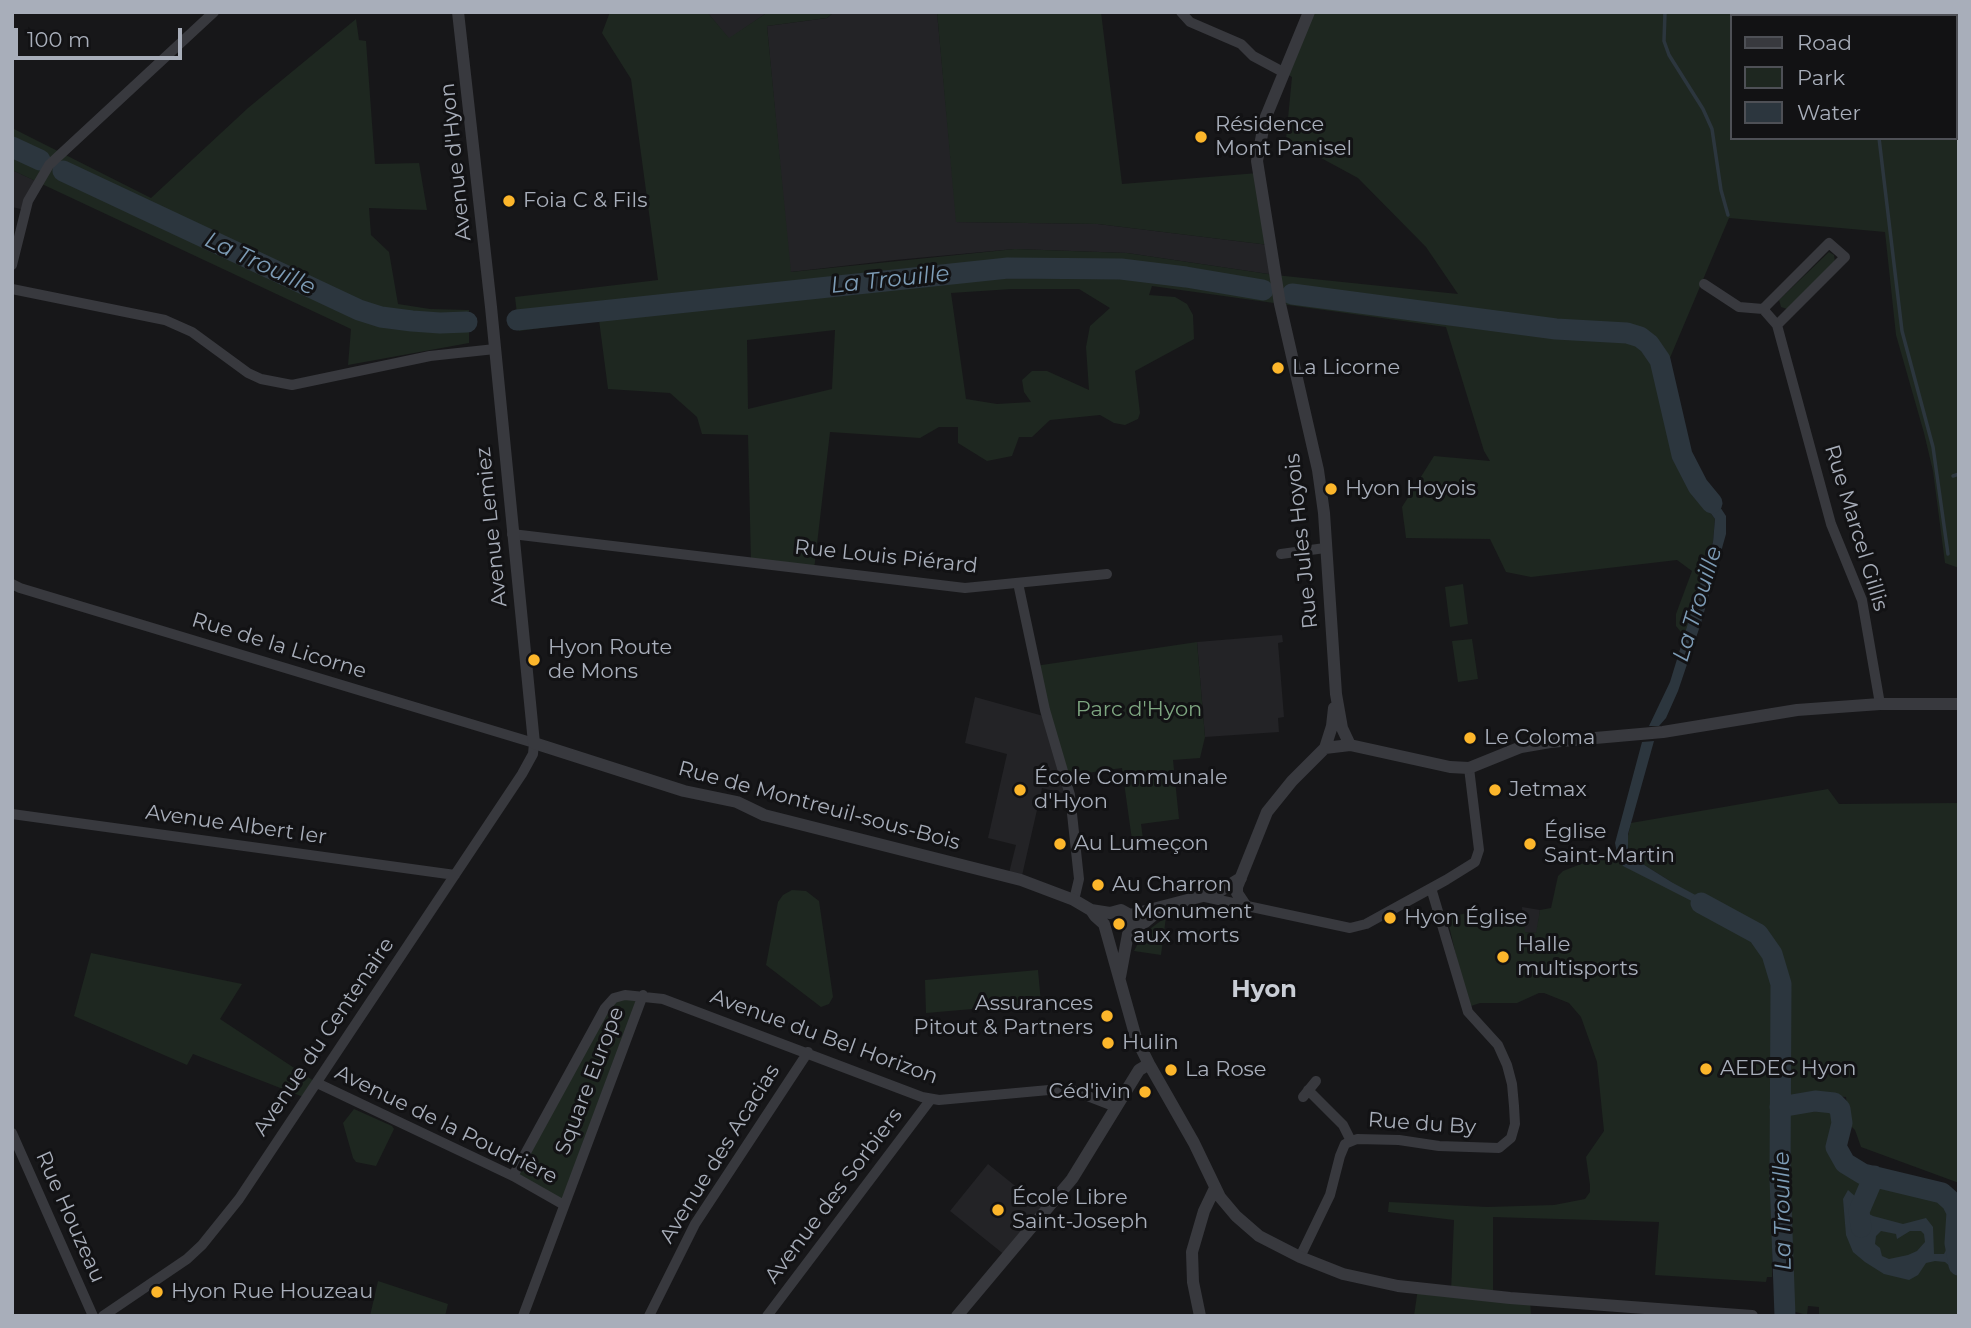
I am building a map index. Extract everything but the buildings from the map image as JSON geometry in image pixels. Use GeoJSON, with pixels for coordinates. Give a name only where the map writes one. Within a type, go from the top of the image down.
{"type":"FeatureCollection","features":[{"type":"Feature","properties":{"kind":"street"},"geometry":{"type":"LineString","coordinates":[[199,25],[201,12]]}},
{"type":"Feature","properties":{"kind":"street"},"geometry":{"type":"LineString","coordinates":[[12,265],[24,210],[40,177],[58,156],[214,12]]}},
{"type":"Feature","properties":{"kind":"street","name":"Avenue d'Hyon"},"geometry":{"type":"LineString","coordinates":[[458,12],[491,307]]}},
{"type":"Feature","properties":{"kind":"street"},"geometry":{"type":"LineString","coordinates":[[1181,12],[1190,22],[1241,44],[1253,56],[1283,72]]}},
{"type":"Feature","properties":{"kind":"street","name":"Rue Jules Hoyois"},"geometry":{"type":"LineString","coordinates":[[1309,12],[1265,119],[1257,161],[1280,304],[1318,470],[1324,513],[1336,694],[1342,728],[1350,745]]}},
{"type":"Feature","properties":{"kind":"street"},"geometry":{"type":"LineString","coordinates":[[1704,284],[1739,307],[1763,309],[1829,243],[1845,257],[1777,325]]}},
{"type":"Feature","properties":{"kind":"street"},"geometry":{"type":"LineString","coordinates":[[12,289],[165,320],[192,331],[248,373],[261,379],[292,385],[429,356],[495,349]]}},
{"type":"Feature","properties":{"kind":"street","name":"Avenue Lemiez"},"geometry":{"type":"LineString","coordinates":[[491,307],[534,743]]}},
{"type":"Feature","properties":{"kind":"street","name":"Rue Marcel Gillis"},"geometry":{"type":"LineString","coordinates":[[1763,309],[1777,325],[1831,524],[1862,600],[1880,704]]}},
{"type":"Feature","properties":{"kind":"street","name":"Rue Louis Piérard"},"geometry":{"type":"LineString","coordinates":[[512,534],[965,588],[1107,574]]}},
{"type":"Feature","properties":{"kind":"street"},"geometry":{"type":"LineString","coordinates":[[1281,554],[1325,548]]}},
{"type":"Feature","properties":{"kind":"street","name":"Rue de la Licorne"},"geometry":{"type":"LineString","coordinates":[[12,583],[33,592],[534,743]]}},
{"type":"Feature","properties":{"kind":"street"},"geometry":{"type":"LineString","coordinates":[[1018,583],[1045,710],[1070,794],[1079,879],[1074,900]]}},
{"type":"Feature","properties":{"kind":"street","name":"Rue Jules Hoyois"},"geometry":{"type":"LineString","coordinates":[[1325,748],[1332,726],[1336,694]]}},
{"type":"Feature","properties":{"kind":"street"},"geometry":{"type":"LineString","coordinates":[[1245,905],[1237,892],[1267,812],[1292,781],[1325,748],[1350,745],[1450,767],[1469,768],[1521,747],[1550,742],[1663,732],[1780,712],[1880,704],[1959,704]]}},
{"type":"Feature","properties":{"kind":"street","name":"Avenue du Centenaire"},"geometry":{"type":"LineString","coordinates":[[103,1316],[187,1259],[202,1245],[239,1199],[530,761],[534,743]]}},
{"type":"Feature","properties":{"kind":"street","name":"Rue de Montreuil-sous-Bois"},"geometry":{"type":"LineString","coordinates":[[534,743],[684,791],[737,802],[764,815],[1009,877],[1074,900],[1107,923]]}},
{"type":"Feature","properties":{"kind":"street"},"geometry":{"type":"LineString","coordinates":[[1204,897],[1350,928],[1366,924],[1475,862],[1479,850],[1469,768]]}},
{"type":"Feature","properties":{"kind":"street","name":"Avenue Albert Ier"},"geometry":{"type":"LineString","coordinates":[[12,814],[455,875]]}},
{"type":"Feature","properties":{"kind":"street"},"geometry":{"type":"LineString","coordinates":[[1107,923],[1116,938],[1130,926],[1145,922],[1162,908],[1204,897],[1240,882]]}},
{"type":"Feature","properties":{"kind":"street","name":"Rue du By"},"geometry":{"type":"LineString","coordinates":[[1300,1257],[1330,1195],[1345,1144],[1357,1139],[1499,1148],[1511,1138],[1515,1124],[1512,1084],[1507,1065],[1498,1045],[1468,1012],[1431,888]]}},
{"type":"Feature","properties":{"kind":"street"},"geometry":{"type":"LineString","coordinates":[[1107,923],[1121,910],[1130,926],[1120,977]]}},
{"type":"Feature","properties":{"kind":"street"},"geometry":{"type":"LineString","coordinates":[[1107,923],[1110,949],[1136,1038],[1194,1143],[1215,1188],[1236,1216],[1259,1236],[1300,1257],[1343,1274],[1398,1286],[1752,1316]]}},
{"type":"Feature","properties":{"kind":"street","name":"Square Europe"},"geometry":{"type":"LineString","coordinates":[[513,1176],[609,1002],[619,995],[643,995],[564,1205]]}},
{"type":"Feature","properties":{"kind":"street","name":"Avenue du Bel Horizon"},"geometry":{"type":"LineString","coordinates":[[643,995],[663,999],[931,1099],[1060,1089],[1072,1090],[1116,1107]]}},
{"type":"Feature","properties":{"kind":"street","name":"Avenue des Acacias"},"geometry":{"type":"LineString","coordinates":[[649,1316],[695,1224],[808,1052]]}},
{"type":"Feature","properties":{"kind":"street"},"geometry":{"type":"LineString","coordinates":[[957,1316],[1072,1178],[1139,1070],[1149,1064]]}},
{"type":"Feature","properties":{"kind":"street","name":"Rue du By"},"geometry":{"type":"LineString","coordinates":[[1316,1081],[1306,1094],[1343,1125],[1351,1141]]}},
{"type":"Feature","properties":{"kind":"street","name":"Avenue de la Poudrière"},"geometry":{"type":"LineString","coordinates":[[317,1083],[513,1176],[564,1205],[523,1316]]}},
{"type":"Feature","properties":{"kind":"street","name":"Avenue des Sorbiers"},"geometry":{"type":"LineString","coordinates":[[767,1316],[931,1099]]}},
{"type":"Feature","properties":{"kind":"street","name":"Rue Houzeau"},"geometry":{"type":"LineString","coordinates":[[12,1133],[93,1316]]}},
{"type":"Feature","properties":{"kind":"street"},"geometry":{"type":"LineString","coordinates":[[1200,1316],[1192,1252],[1204,1211],[1215,1188]]}},
{"type":"Feature","properties":{"kind":"shaded area"},"geometry":{"type":"Polygon","coordinates":[[[707,12],[768,12],[729,39],[707,12]]]}},
{"type":"Feature","properties":{"kind":"shaded area"},"geometry":{"type":"Polygon","coordinates":[[[834,12],[937,12],[957,222],[1098,224],[1269,245],[1275,275],[1127,253],[1015,249],[790,272],[767,26],[827,18],[834,12]]]}},
{"type":"Feature","properties":{"kind":"shaded area"},"geometry":{"type":"Polygon","coordinates":[[[12,170],[38,182],[25,210],[12,207],[12,170]]]}},
{"type":"Feature","properties":{"kind":"shaded area","name":"École Communale d'Hyon"},"geometry":{"type":"Polygon","coordinates":[[[1282,635],[1283,642],[1278,643],[1284,717],[1278,718],[1279,732],[1205,737],[1197,642],[1282,635]]]}},
{"type":"Feature","properties":{"kind":"shaded area","name":"École Communale d'Hyon"},"geometry":{"type":"Polygon","coordinates":[[[975,697],[1047,717],[1070,795],[1042,788],[1021,880],[1008,877],[1016,845],[988,838],[1007,754],[965,743],[975,697]]]}},
{"type":"Feature","properties":{"kind":"shaded area"},"geometry":{"type":"Polygon","coordinates":[[[1522,907],[1540,910],[1537,933],[1524,932],[1522,907]]]}},
{"type":"Feature","properties":{"kind":"shaded area","name":"École Libre Saint-Joseph"},"geometry":{"type":"Polygon","coordinates":[[[988,1164],[1045,1210],[1006,1256],[950,1211],[988,1164]]]}},
{"type":"Feature","properties":{"kind":"green space"},"geometry":{"type":"Polygon","coordinates":[[[610,12],[707,12],[729,38],[768,12],[834,12],[827,18],[767,26],[791,272],[1015,249],[1127,253],[1275,275],[1458,294],[1426,247],[1358,178],[1286,139],[1292,77],[1283,72],[1309,12],[1959,12],[1959,568],[1945,563],[1933,471],[1896,335],[1885,232],[1729,218],[1664,372],[1682,455],[1676,456],[1688,482],[1715,519],[1713,542],[1685,637],[1676,626],[1676,614],[1692,571],[1677,560],[1531,577],[1506,572],[1490,539],[1406,538],[1402,507],[1434,456],[1490,461],[1484,451],[1446,327],[1152,286],[1149,295],[1175,297],[1187,304],[1193,315],[1194,339],[1135,371],[1140,413],[1138,419],[1125,425],[1114,423],[1100,415],[1050,420],[1032,437],[1019,437],[1012,456],[987,461],[958,443],[958,427],[939,427],[920,438],[830,432],[814,570],[751,562],[748,435],[702,434],[697,417],[670,393],[608,389],[599,320],[519,331],[515,297],[658,280],[631,79],[602,33],[610,12]],[[1079,289],[951,293],[966,399],[997,404],[1031,402],[1024,392],[1022,380],[1032,371],[1047,371],[1089,390],[1086,347],[1090,326],[1110,308],[1079,289]],[[835,330],[747,340],[748,409],[832,389],[835,330]]]}},
{"type":"Feature","properties":{"kind":"green space"},"geometry":{"type":"Polygon","coordinates":[[[937,12],[1101,12],[1122,184],[1258,173],[1269,245],[1098,224],[956,222],[937,12]]]}},
{"type":"Feature","properties":{"kind":"green space"},"geometry":{"type":"Polygon","coordinates":[[[356,19],[359,40],[366,41],[375,164],[419,163],[427,210],[369,208],[371,235],[389,252],[398,304],[430,309],[469,310],[469,343],[348,365],[351,329],[12,170],[12,128],[151,198],[248,108],[356,19]]]}},
{"type":"Feature","properties":{"kind":"green space"},"geometry":{"type":"Polygon","coordinates":[[[1829,252],[1834,255],[1835,262],[1787,309],[1781,307],[1779,300],[1829,252]]]}},
{"type":"Feature","properties":{"kind":"green space"},"geometry":{"type":"Polygon","coordinates":[[[1463,584],[1468,624],[1450,627],[1445,587],[1463,584]]]}},
{"type":"Feature","properties":{"kind":"green space"},"geometry":{"type":"Polygon","coordinates":[[[1472,639],[1478,679],[1458,682],[1452,641],[1472,639]]]}},
{"type":"Feature","properties":{"kind":"green space","name":"Parc d'Hyon"},"geometry":{"type":"Polygon","coordinates":[[[1197,642],[1205,737],[1200,758],[1173,760],[1179,819],[1141,824],[1143,839],[1132,840],[1122,768],[1066,776],[1035,666],[1197,642]]]}},
{"type":"Feature","properties":{"kind":"green space"},"geometry":{"type":"Polygon","coordinates":[[[1828,789],[1839,804],[1959,803],[1959,1183],[1861,1147],[1855,1130],[1849,1124],[1846,1097],[1815,1095],[1786,1101],[1774,1080],[1772,1277],[1767,1277],[1766,1282],[1655,1275],[1659,1222],[1493,1217],[1493,1296],[1530,1299],[1531,1316],[1414,1316],[1418,1288],[1451,1292],[1454,1220],[1388,1212],[1389,1202],[1487,1207],[1554,1205],[1585,1199],[1590,1192],[1586,1157],[1604,1131],[1597,1062],[1581,1017],[1569,1003],[1544,993],[1517,1003],[1480,1003],[1468,1007],[1447,917],[1473,912],[1522,918],[1525,932],[1536,933],[1540,910],[1551,908],[1558,876],[1563,871],[1612,852],[1620,850],[1625,860],[1673,883],[1630,856],[1627,840],[1631,823],[1828,789]]]}},
{"type":"Feature","properties":{"kind":"green space"},"geometry":{"type":"Polygon","coordinates":[[[792,890],[806,891],[819,901],[833,997],[829,1004],[821,1007],[766,965],[778,902],[792,890]]]}},
{"type":"Feature","properties":{"kind":"green space"},"geometry":{"type":"Polygon","coordinates":[[[1166,917],[1161,955],[1134,951],[1143,934],[1166,917]]]}},
{"type":"Feature","properties":{"kind":"green space"},"geometry":{"type":"Polygon","coordinates":[[[91,953],[242,984],[220,1019],[317,1083],[306,1098],[193,1054],[187,1065],[74,1016],[91,953]]]}},
{"type":"Feature","properties":{"kind":"green space"},"geometry":{"type":"Polygon","coordinates":[[[1038,970],[1041,1003],[926,1013],[925,980],[1038,970]]]}},
{"type":"Feature","properties":{"kind":"green space"},"geometry":{"type":"Polygon","coordinates":[[[633,994],[639,1006],[564,1205],[513,1176],[609,1002],[633,994]]]}},
{"type":"Feature","properties":{"kind":"green space"},"geometry":{"type":"Polygon","coordinates":[[[1829,1105],[1836,1110],[1839,1121],[1832,1146],[1844,1171],[1927,1193],[1944,1205],[1951,1219],[1959,1220],[1959,1316],[1819,1316],[1819,1307],[1808,1306],[1807,1315],[1788,1310],[1789,1110],[1829,1105]]]}},
{"type":"Feature","properties":{"kind":"green space"},"geometry":{"type":"Polygon","coordinates":[[[354,1109],[394,1129],[376,1166],[356,1162],[353,1158],[343,1123],[354,1109]]]}},
{"type":"Feature","properties":{"kind":"green space"},"geometry":{"type":"Polygon","coordinates":[[[378,1281],[448,1304],[445,1316],[370,1316],[378,1281]]]}},
{"type":"Feature","properties":{"kind":"water"},"geometry":{"type":"Polygon","coordinates":[[[1701,478],[1726,516],[1726,534],[1701,623],[1678,691],[1666,718],[1659,726],[1649,726],[1670,682],[1713,542],[1715,519],[1688,482],[1701,478]]]}},
{"type":"Feature","properties":{"kind":"water"},"geometry":{"type":"Polygon","coordinates":[[[1654,741],[1628,834],[1630,856],[1729,913],[1725,918],[1623,866],[1618,858],[1615,843],[1642,742],[1654,741]]]}},
{"type":"Feature","properties":{"kind":"water","name":"La Trouille"},"geometry":{"type":"Polygon","coordinates":[[[1848,1190],[1857,1198],[1862,1195],[1866,1201],[1867,1213],[1903,1224],[1926,1218],[1933,1227],[1934,1254],[1944,1254],[1950,1223],[1959,1224],[1959,1274],[1945,1262],[1935,1261],[1926,1263],[1918,1275],[1909,1280],[1884,1274],[1865,1262],[1853,1252],[1846,1235],[1843,1199],[1848,1190]],[[1881,1231],[1876,1236],[1875,1244],[1880,1248],[1882,1256],[1889,1259],[1908,1255],[1917,1251],[1925,1242],[1921,1231],[1910,1231],[1897,1239],[1896,1234],[1881,1231]]]}},
{"type":"Feature","properties":{"kind":"waterway"},"geometry":{"type":"LineString","coordinates":[[1665,12],[1664,41],[1669,55],[1703,109],[1712,129],[1721,190],[1728,215]]}},
{"type":"Feature","properties":{"kind":"waterway"},"geometry":{"type":"LineString","coordinates":[[1879,140],[1902,331],[1933,447],[1948,554]]}},
{"type":"Feature","properties":{"kind":"waterway","name":"La Trouille"},"geometry":{"type":"LineString","coordinates":[[12,147],[40,160]]}},
{"type":"Feature","properties":{"kind":"waterway","name":"La Trouille"},"geometry":{"type":"LineString","coordinates":[[63,171],[359,310],[381,317],[412,321],[467,322]]}},
{"type":"Feature","properties":{"kind":"waterway","name":"La Trouille"},"geometry":{"type":"LineString","coordinates":[[517,320],[1008,268],[1121,269],[1263,290]]}},
{"type":"Feature","properties":{"kind":"waterway","name":"La Trouille"},"geometry":{"type":"LineString","coordinates":[[1292,294],[1556,329],[1627,333],[1640,337],[1649,344],[1660,360],[1682,455],[1698,486],[1712,503]]}},
{"type":"Feature","properties":{"kind":"waterway"},"geometry":{"type":"LineString","coordinates":[[1953,476],[1959,474]]}},
{"type":"Feature","properties":{"kind":"waterway","name":"La Trouille"},"geometry":{"type":"LineString","coordinates":[[1701,903],[1758,934],[1772,954],[1781,984],[1780,1178],[1785,1316]]}},
{"type":"Feature","properties":{"kind":"waterway","name":"La Trouille"},"geometry":{"type":"LineString","coordinates":[[1780,1107],[1815,1101],[1834,1103],[1840,1109],[1842,1123],[1836,1147],[1845,1163],[1863,1174],[1942,1193],[1952,1202],[1957,1212],[1955,1243],[1959,1265]]}},
{"type":"Feature","properties":{"kind":"waterway","name":"La Trouille"},"geometry":{"type":"LineString","coordinates":[[1861,1227],[1859,1211],[1874,1176]]}},
{"type":"Feature","properties":{"kind":"place","name":"Résidence Mont Panisel"},"geometry":{"type":"Point","coordinates":[1201,137]}},
{"type":"Feature","properties":{"kind":"place","name":"Foia C & Fils"},"geometry":{"type":"Point","coordinates":[509,201]}},
{"type":"Feature","properties":{"kind":"place","name":"La Licorne"},"geometry":{"type":"Point","coordinates":[1278,368]}},
{"type":"Feature","properties":{"kind":"place","name":"Hyon Hoyois"},"geometry":{"type":"Point","coordinates":[1331,489]}},
{"type":"Feature","properties":{"kind":"place","name":"Hyon Route de Mons"},"geometry":{"type":"Point","coordinates":[534,660]}},
{"type":"Feature","properties":{"kind":"place","name":"Le Coloma"},"geometry":{"type":"Point","coordinates":[1470,738]}},
{"type":"Feature","properties":{"kind":"place","name":"École Communale d'Hyon"},"geometry":{"type":"Point","coordinates":[1020,790]}},
{"type":"Feature","properties":{"kind":"place","name":"Jetmax"},"geometry":{"type":"Point","coordinates":[1495,790]}},
{"type":"Feature","properties":{"kind":"place","name":"Au Lumeçon"},"geometry":{"type":"Point","coordinates":[1060,844]}},
{"type":"Feature","properties":{"kind":"place","name":"Église Saint-Martin"},"geometry":{"type":"Point","coordinates":[1530,844]}},
{"type":"Feature","properties":{"kind":"place","name":"Au Charron"},"geometry":{"type":"Point","coordinates":[1098,885]}},
{"type":"Feature","properties":{"kind":"place","name":"Hyon Église"},"geometry":{"type":"Point","coordinates":[1390,918]}},
{"type":"Feature","properties":{"kind":"place","name":"Monument aux morts"},"geometry":{"type":"Point","coordinates":[1119,924]}},
{"type":"Feature","properties":{"kind":"place","name":"Halle multisports"},"geometry":{"type":"Point","coordinates":[1503,957]}},
{"type":"Feature","properties":{"kind":"place","name":"Assurances Pitout & Partners"},"geometry":{"type":"Point","coordinates":[1107,1016]}},
{"type":"Feature","properties":{"kind":"place","name":"Hulin"},"geometry":{"type":"Point","coordinates":[1108,1043]}},
{"type":"Feature","properties":{"kind":"place","name":"AEDEC Hyon"},"geometry":{"type":"Point","coordinates":[1706,1069]}},
{"type":"Feature","properties":{"kind":"place","name":"La Rose"},"geometry":{"type":"Point","coordinates":[1171,1070]}},
{"type":"Feature","properties":{"kind":"place","name":"Céd'ivin"},"geometry":{"type":"Point","coordinates":[1145,1092]}},
{"type":"Feature","properties":{"kind":"place","name":"École Libre Saint-Joseph"},"geometry":{"type":"Point","coordinates":[998,1210]}},
{"type":"Feature","properties":{"kind":"place","name":"Hyon Rue Houzeau"},"geometry":{"type":"Point","coordinates":[157,1292]}},
{"type":"Feature","properties":{"kind":"district","name":"Hyon"},"geometry":{"type":"Point","coordinates":[1264,990]}}]}
